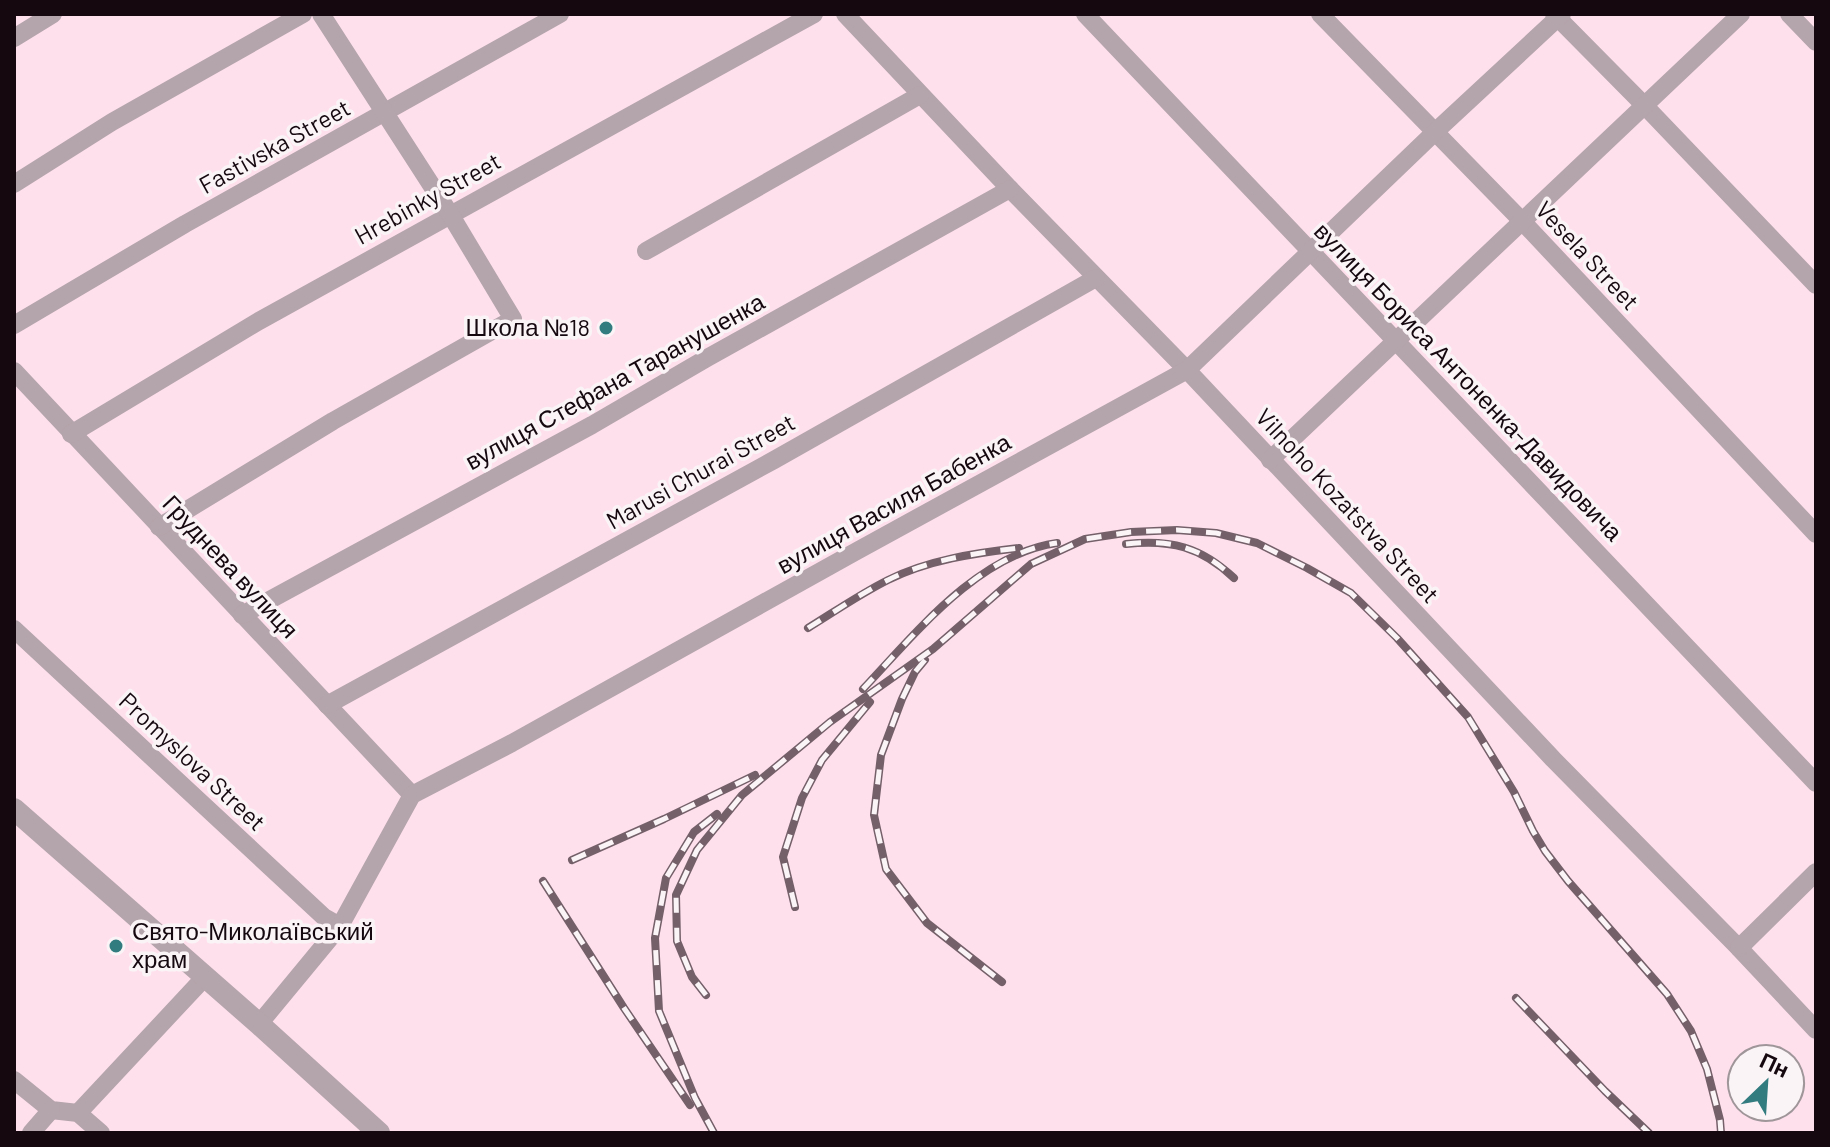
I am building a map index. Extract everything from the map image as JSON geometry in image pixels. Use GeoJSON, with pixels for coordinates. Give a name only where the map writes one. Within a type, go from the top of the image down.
{"type":"FeatureCollection","features":[{"type":"Feature","properties":{"kind":"street"},"geometry":{"type":"LineString","coordinates":[[14,38],[53,14]]}},
{"type":"Feature","properties":{"kind":"street"},"geometry":{"type":"LineString","coordinates":[[14,184],[112,122],[303,14]]}},
{"type":"Feature","properties":{"kind":"street"},"geometry":{"type":"LineString","coordinates":[[159,527],[333,421],[513,319],[450,214],[321,14]]}},
{"type":"Feature","properties":{"kind":"street","name":"Fastivska Street"},"geometry":{"type":"LineString","coordinates":[[14,325],[185,224],[560,14]]}},
{"type":"Feature","properties":{"kind":"street","name":"Hrebinky Street"},"geometry":{"type":"LineString","coordinates":[[71,434],[259,321],[814,14]]}},
{"type":"Feature","properties":{"kind":"street","name":"Vilnoho Kozatstva Street"},"geometry":{"type":"LineString","coordinates":[[845,14],[1187,370],[1553,759],[1816,1030]]}},
{"type":"Feature","properties":{"kind":"street","name":"вулиця Бориса Антоненка-Давидовича"},"geometry":{"type":"LineString","coordinates":[[1085,14],[1816,783]]}},
{"type":"Feature","properties":{"kind":"street","name":"Vesela Street"},"geometry":{"type":"LineString","coordinates":[[1320,14],[1522,221],[1816,534]]}},
{"type":"Feature","properties":{"kind":"street"},"geometry":{"type":"LineString","coordinates":[[1270,460],[1741,14]]}},
{"type":"Feature","properties":{"kind":"street"},"geometry":{"type":"LineString","coordinates":[[1789,14],[1816,42]]}},
{"type":"Feature","properties":{"kind":"street"},"geometry":{"type":"LineString","coordinates":[[1558,15],[1816,285]]}},
{"type":"Feature","properties":{"kind":"street","name":"вулиця Василя Бабенка"},"geometry":{"type":"LineString","coordinates":[[412,795],[512,743],[1187,370],[1558,15]]}},
{"type":"Feature","properties":{"kind":"street"},"geometry":{"type":"LineString","coordinates":[[646,251],[920,95]]}},
{"type":"Feature","properties":{"kind":"street","name":"вулиця Стефана Таранушенка"},"geometry":{"type":"LineString","coordinates":[[242,615],[592,425],[1010,189]]}},
{"type":"Feature","properties":{"kind":"street","name":"Marusi Churai Street"},"geometry":{"type":"LineString","coordinates":[[327,705],[774,460],[1096,278]]}},
{"type":"Feature","properties":{"kind":"street","name":"Груднева вулиця"},"geometry":{"type":"LineString","coordinates":[[14,371],[412,795]]}},
{"type":"Feature","properties":{"kind":"street","name":"Promyslova Street"},"geometry":{"type":"LineString","coordinates":[[14,629],[324,917],[340,926]]}},
{"type":"Feature","properties":{"kind":"street"},"geometry":{"type":"LineString","coordinates":[[259,1024],[340,926],[412,795]]}},
{"type":"Feature","properties":{"kind":"street"},"geometry":{"type":"LineString","coordinates":[[14,809],[379,1133]]}},
{"type":"Feature","properties":{"kind":"street"},"geometry":{"type":"LineString","coordinates":[[1739,948],[1816,872]]}},
{"type":"Feature","properties":{"kind":"street"},"geometry":{"type":"LineString","coordinates":[[78,1113],[205,977]]}},
{"type":"Feature","properties":{"kind":"street"},"geometry":{"type":"LineString","coordinates":[[14,1080],[51,1110],[78,1113],[101,1133]]}},
{"type":"Feature","properties":{"kind":"street"},"geometry":{"type":"LineString","coordinates":[[31,1133],[51,1110]]}},
{"type":"Feature","properties":{"kind":"railway"},"geometry":{"type":"LineString","coordinates":[[706,995],[692,977],[677,941],[676,895],[697,850],[742,795],[830,722],[933,649],[1031,564],[1085,539],[1131,532],[1177,530],[1216,533],[1257,543],[1351,593],[1397,638],[1468,717],[1514,792],[1545,851],[1667,994],[1691,1031],[1707,1069],[1721,1133]]}},
{"type":"Feature","properties":{"kind":"railway"},"geometry":{"type":"LineString","coordinates":[[863,689],[926,622],[975,580],[1028,550],[1057,543]]}},
{"type":"Feature","properties":{"kind":"railway"},"geometry":{"type":"LineString","coordinates":[[1126,544],[1171,544],[1197,552],[1234,578]]}},
{"type":"Feature","properties":{"kind":"railway"},"geometry":{"type":"LineString","coordinates":[[808,628],[867,591],[903,573],[952,558],[1019,548]]}},
{"type":"Feature","properties":{"kind":"railway"},"geometry":{"type":"LineString","coordinates":[[925,660],[915,672],[902,699],[881,755],[874,815],[886,869],[927,923],[1002,982]]}},
{"type":"Feature","properties":{"kind":"railway"},"geometry":{"type":"LineString","coordinates":[[795,907],[783,857],[802,798],[822,760],[870,702]]}},
{"type":"Feature","properties":{"kind":"railway"},"geometry":{"type":"LineString","coordinates":[[572,860],[755,775]]}},
{"type":"Feature","properties":{"kind":"railway"},"geometry":{"type":"LineString","coordinates":[[714,1133],[695,1098],[659,1011],[655,938],[666,878],[694,832],[717,814]]}},
{"type":"Feature","properties":{"kind":"railway"},"geometry":{"type":"LineString","coordinates":[[543,881],[690,1105]]}},
{"type":"Feature","properties":{"kind":"railway"},"geometry":{"type":"LineString","coordinates":[[1516,998],[1649,1133]]}},
{"type":"Feature","properties":{"kind":"place","name":"Школа №18"},"geometry":{"type":"Point","coordinates":[606,328]}},
{"type":"Feature","properties":{"kind":"place","name":"Свято-Миколаївський храм"},"geometry":{"type":"Point","coordinates":[116,946]}}]}
